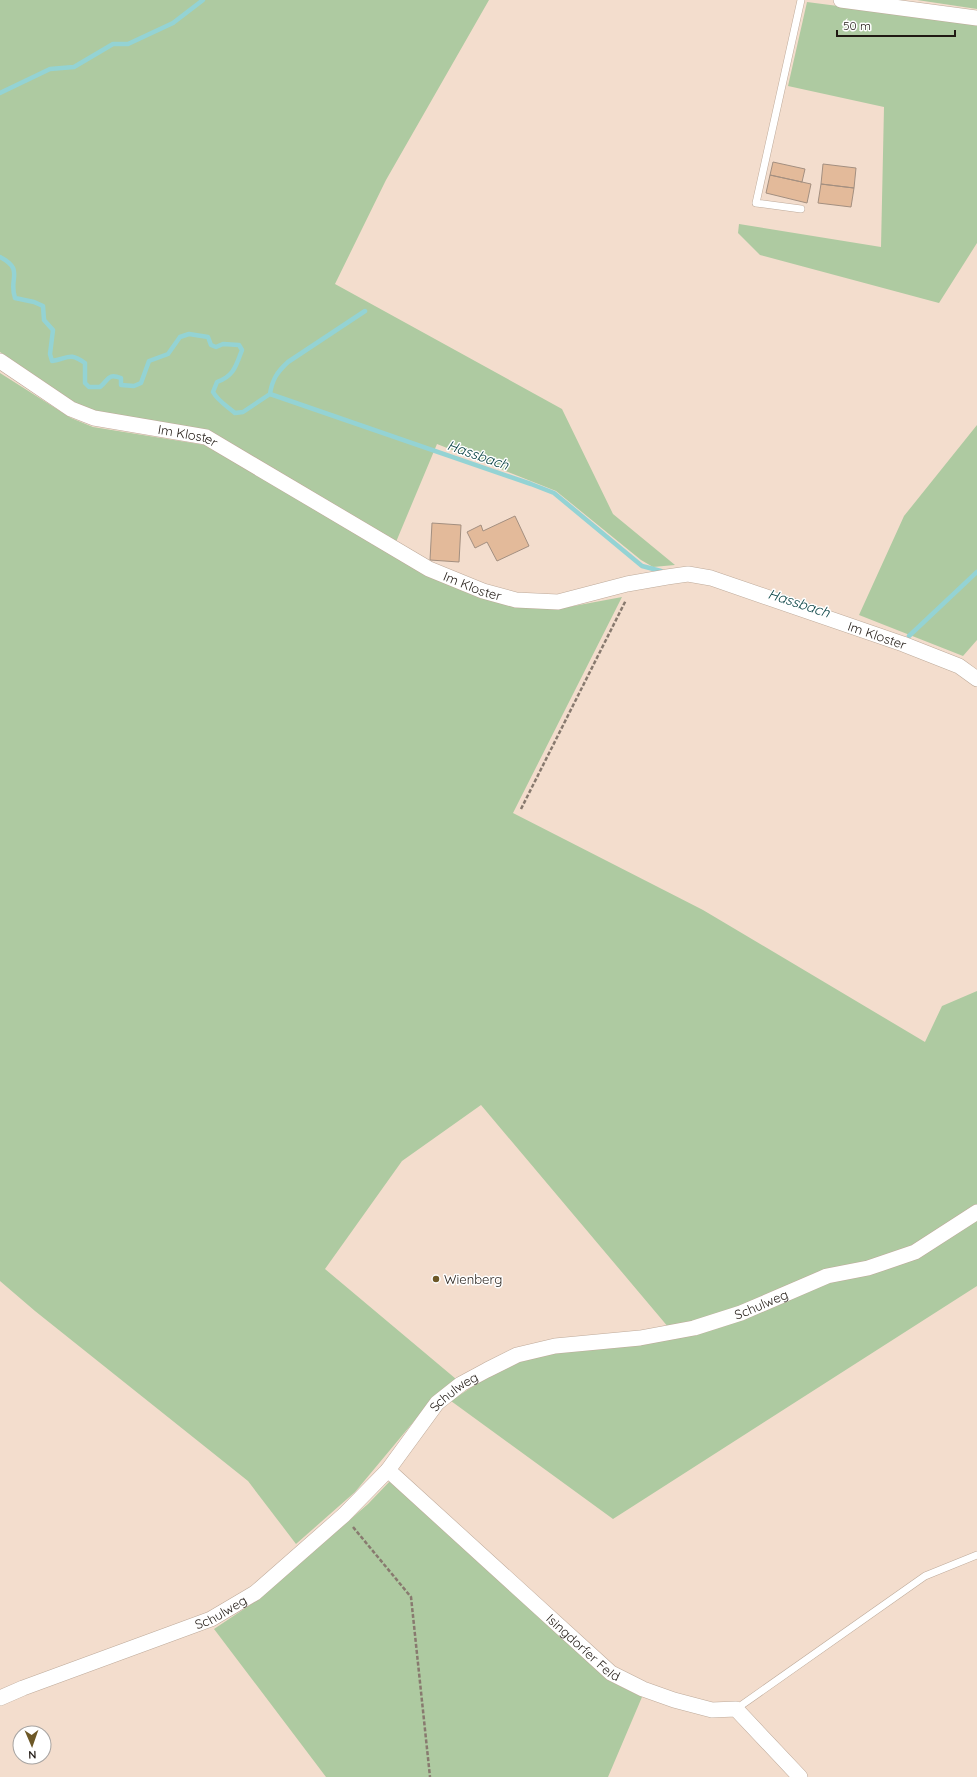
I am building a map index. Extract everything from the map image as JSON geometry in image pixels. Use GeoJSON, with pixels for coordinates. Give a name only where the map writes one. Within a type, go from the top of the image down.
{"type":"FeatureCollection","features":[{"type":"Feature","properties":{"kind":"street"},"geometry":{"type":"LineString","coordinates":[[841,0],[977,18]]}},
{"type":"Feature","properties":{"kind":"street","name":"Im Kloster"},"geometry":{"type":"LineString","coordinates":[[0,361],[71,409],[94,418],[206,437],[429,568],[483,591],[516,600],[558,602],[627,584],[688,574],[710,578],[903,644],[959,666],[977,679]]}},
{"type":"Feature","properties":{"kind":"street","name":"Schulweg"},"geometry":{"type":"LineString","coordinates":[[0,1698],[23,1688],[211,1619],[255,1593],[344,1515],[388,1470],[437,1403],[461,1384],[517,1355],[555,1346],[656,1335],[694,1328],[776,1299],[827,1276],[868,1268],[915,1252],[977,1212]]}},
{"type":"Feature","properties":{"kind":"street","name":"Isingdorfer Feld"},"geometry":{"type":"LineString","coordinates":[[388,1470],[612,1673],[643,1689],[674,1700],[712,1710],[736,1709]]}},
{"type":"Feature","properties":{"kind":"street"},"geometry":{"type":"LineString","coordinates":[[736,1709],[800,1777]]}},
{"type":"Feature","properties":{"kind":"lane"},"geometry":{"type":"LineString","coordinates":[[801,0],[756,202],[801,209]]}},
{"type":"Feature","properties":{"kind":"lane"},"geometry":{"type":"LineString","coordinates":[[736,1709],[925,1576],[977,1555]]}},
{"type":"Feature","properties":{"kind":"path"},"geometry":{"type":"LineString","coordinates":[[521,809],[628,596],[627,584]]}},
{"type":"Feature","properties":{"kind":"path"},"geometry":{"type":"LineString","coordinates":[[344,1515],[410,1597],[430,1777]]}},
{"type":"Feature","properties":{"kind":"green space"},"geometry":{"type":"Polygon","coordinates":[[[0,0],[489,0],[386,180],[335,284],[562,409],[613,514],[675,565],[653,567],[641,560],[556,491],[437,444],[396,542],[208,432],[95,412],[77,404],[0,352],[0,0]]]}},
{"type":"Feature","properties":{"kind":"green space"},"geometry":{"type":"Polygon","coordinates":[[[917,0],[977,0],[977,9],[917,0]]]}},
{"type":"Feature","properties":{"kind":"green space"},"geometry":{"type":"Polygon","coordinates":[[[807,2],[977,24],[977,243],[939,303],[760,255],[738,233],[739,224],[881,247],[884,107],[788,86],[807,2]]]}},
{"type":"Feature","properties":{"kind":"green space"},"geometry":{"type":"Polygon","coordinates":[[[0,373],[71,418],[93,427],[205,445],[425,574],[563,608],[622,597],[513,813],[703,910],[925,1042],[942,1006],[977,991],[977,1205],[912,1247],[739,1309],[669,1328],[481,1105],[402,1161],[325,1269],[456,1379],[425,1408],[355,1492],[296,1544],[248,1481],[35,1311],[0,1281],[0,373]]]}},
{"type":"Feature","properties":{"kind":"green space"},"geometry":{"type":"Polygon","coordinates":[[[977,425],[977,640],[963,656],[859,615],[904,516],[977,425]]]}},
{"type":"Feature","properties":{"kind":"green space"},"geometry":{"type":"Polygon","coordinates":[[[977,1219],[977,1286],[613,1519],[451,1401],[491,1374],[519,1361],[556,1353],[716,1329],[977,1219]]]}},
{"type":"Feature","properties":{"kind":"green space"},"geometry":{"type":"Polygon","coordinates":[[[391,1480],[610,1681],[642,1697],[608,1777],[326,1777],[214,1629],[259,1599],[368,1504],[391,1480]]]}},
{"type":"Feature","properties":{"kind":"building"},"geometry":{"type":"Polygon","coordinates":[[[773,162],[805,169],[802,182],[770,175],[773,162]]]}},
{"type":"Feature","properties":{"kind":"building"},"geometry":{"type":"Polygon","coordinates":[[[823,164],[856,168],[854,188],[821,184],[823,164]]]}},
{"type":"Feature","properties":{"kind":"building"},"geometry":{"type":"Polygon","coordinates":[[[770,175],[811,184],[807,203],[766,193],[770,175]]]}},
{"type":"Feature","properties":{"kind":"building"},"geometry":{"type":"Polygon","coordinates":[[[821,184],[854,188],[851,207],[818,203],[821,184]]]}},
{"type":"Feature","properties":{"kind":"building"},"geometry":{"type":"Polygon","coordinates":[[[515,516],[529,546],[497,561],[487,542],[475,548],[467,532],[481,525],[483,531],[515,516]]]}},
{"type":"Feature","properties":{"kind":"building"},"geometry":{"type":"Polygon","coordinates":[[[432,523],[461,525],[459,562],[430,560],[432,523]]]}},
{"type":"Feature","properties":{"kind":"waterway"},"geometry":{"type":"LineString","coordinates":[[0,93],[50,69],[74,67],[113,44],[128,44],[173,23],[203,0]]}},
{"type":"Feature","properties":{"kind":"waterway","name":"Hassbach"},"geometry":{"type":"LineString","coordinates":[[0,257],[8,262],[14,270],[13,291],[15,298],[34,302],[43,306],[44,320],[53,330],[50,354],[52,361],[72,357],[85,363],[85,383],[89,387],[100,387],[113,376],[121,378],[121,385],[134,386],[141,383],[149,361],[168,354],[180,337],[189,334],[208,337],[211,345],[216,347],[223,344],[239,345],[242,350],[234,370],[223,380],[217,382],[213,392],[220,401],[235,413],[243,412],[270,394],[272,384],[276,376],[288,362],[365,311]]}},
{"type":"Feature","properties":{"kind":"waterway","name":"Hassbach"},"geometry":{"type":"LineString","coordinates":[[270,394],[554,493],[642,566],[661,571]]}},
{"type":"Feature","properties":{"kind":"waterway","name":"Hassbach"},"geometry":{"type":"LineString","coordinates":[[909,636],[977,572]]}},
{"type":"Feature","properties":{"kind":"place","name":"Wienberg"},"geometry":{"type":"Point","coordinates":[436,1279]}}]}
